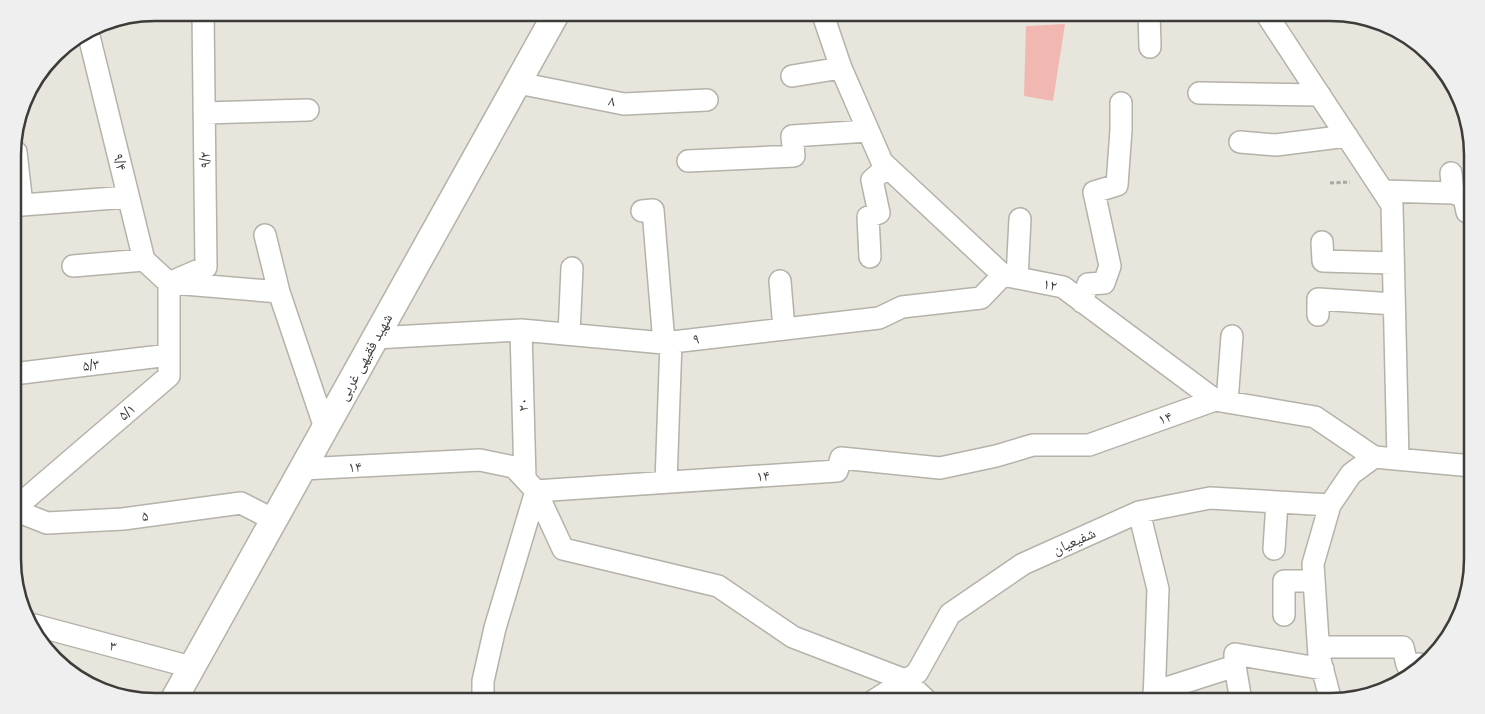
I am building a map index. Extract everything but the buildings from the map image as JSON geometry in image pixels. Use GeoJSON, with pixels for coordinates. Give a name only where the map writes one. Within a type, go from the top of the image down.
{"type":"FeatureCollection","features":[{"type":"Feature","properties":{"kind":"street","name":"۹/۲"},"geometry":{"type":"LineString","coordinates":[[169,283],[206,267],[203,21]]}},
{"type":"Feature","properties":{"kind":"street","name":"شهید فقیهی غربی"},"geometry":{"type":"LineString","coordinates":[[178,693],[552,21]]}},
{"type":"Feature","properties":{"kind":"street"},"geometry":{"type":"LineString","coordinates":[[825,21],[841,68],[882,162],[1010,276]]}},
{"type":"Feature","properties":{"kind":"street"},"geometry":{"type":"LineString","coordinates":[[1149,21],[1150,47]]}},
{"type":"Feature","properties":{"kind":"street"},"geometry":{"type":"LineString","coordinates":[[1271,21],[1392,205],[1398,460]]}},
{"type":"Feature","properties":{"kind":"street","name":"۹/۴"},"geometry":{"type":"LineString","coordinates":[[90,38],[144,260]]}},
{"type":"Feature","properties":{"kind":"street"},"geometry":{"type":"LineString","coordinates":[[792,76],[841,68]]}},
{"type":"Feature","properties":{"kind":"street","name":"۸"},"geometry":{"type":"LineString","coordinates":[[518,83],[624,104],[707,100]]}},
{"type":"Feature","properties":{"kind":"street"},"geometry":{"type":"LineString","coordinates":[[1199,93],[1320,95]]}},
{"type":"Feature","properties":{"kind":"street"},"geometry":{"type":"LineString","coordinates":[[1082,302],[1088,284],[1104,283],[1110,266],[1094,192],[1117,185],[1121,103]]}},
{"type":"Feature","properties":{"kind":"street"},"geometry":{"type":"LineString","coordinates":[[204,113],[308,110]]}},
{"type":"Feature","properties":{"kind":"street"},"geometry":{"type":"LineString","coordinates":[[688,161],[794,156],[792,136],[868,131]]}},
{"type":"Feature","properties":{"kind":"street"},"geometry":{"type":"LineString","coordinates":[[1240,142],[1276,145],[1347,136]]}},
{"type":"Feature","properties":{"kind":"street"},"geometry":{"type":"LineString","coordinates":[[870,257],[868,218],[879,214],[872,180],[887,167]]}},
{"type":"Feature","properties":{"kind":"street"},"geometry":{"type":"LineString","coordinates":[[1383,191],[1452,183],[1464,197]]}},
{"type":"Feature","properties":{"kind":"street"},"geometry":{"type":"LineString","coordinates":[[22,204],[128,197]]}},
{"type":"Feature","properties":{"kind":"street"},"geometry":{"type":"LineString","coordinates":[[642,211],[653,210],[667,342],[666,482]]}},
{"type":"Feature","properties":{"kind":"street"},"geometry":{"type":"LineString","coordinates":[[1010,276],[1020,219]]}},
{"type":"Feature","properties":{"kind":"street"},"geometry":{"type":"LineString","coordinates":[[265,235],[279,292],[325,428]]}},
{"type":"Feature","properties":{"kind":"street"},"geometry":{"type":"LineString","coordinates":[[1322,242],[1323,261],[1393,263]]}},
{"type":"Feature","properties":{"kind":"street"},"geometry":{"type":"LineString","coordinates":[[74,266],[144,260],[169,283],[279,292]]}},
{"type":"Feature","properties":{"kind":"street"},"geometry":{"type":"LineString","coordinates":[[569,334],[572,268]]}},
{"type":"Feature","properties":{"kind":"street","name":"۹"},"geometry":{"type":"LineString","coordinates":[[375,338],[521,330],[667,342],[879,318],[902,307],[981,298],[1010,276]]}},
{"type":"Feature","properties":{"kind":"street","name":"۱۲"},"geometry":{"type":"LineString","coordinates":[[1010,276],[1063,288],[1221,401],[1315,417],[1374,457]]}},
{"type":"Feature","properties":{"kind":"street"},"geometry":{"type":"LineString","coordinates":[[780,281],[784,329]]}},
{"type":"Feature","properties":{"kind":"street","name":"۵/۱"},"geometry":{"type":"LineString","coordinates":[[21,503],[169,376],[169,283]]}},
{"type":"Feature","properties":{"kind":"street"},"geometry":{"type":"LineString","coordinates":[[1318,315],[1318,299],[1394,304]]}},
{"type":"Feature","properties":{"kind":"street","name":"۲۰"},"geometry":{"type":"LineString","coordinates":[[521,330],[531,485]]}},
{"type":"Feature","properties":{"kind":"street"},"geometry":{"type":"LineString","coordinates":[[1221,401],[1232,336]]}},
{"type":"Feature","properties":{"kind":"street","name":"۵/۳"},"geometry":{"type":"LineString","coordinates":[[21,373],[169,355]]}},
{"type":"Feature","properties":{"kind":"street","name":"۱۴"},"geometry":{"type":"LineString","coordinates":[[302,469],[480,460],[514,467],[531,485],[666,482],[837,472],[841,458],[940,468],[996,456],[1033,445],[1089,445],[1221,401]]}},
{"type":"Feature","properties":{"kind":"street"},"geometry":{"type":"LineString","coordinates":[[1329,692],[1318,647],[1313,564],[1330,505],[1351,474],[1374,457],[1464,465]]}},
{"type":"Feature","properties":{"kind":"street"},"geometry":{"type":"LineString","coordinates":[[531,485],[562,550],[718,586],[793,637],[905,680],[918,692]]}},
{"type":"Feature","properties":{"kind":"street"},"geometry":{"type":"LineString","coordinates":[[482,693],[483,681],[495,628],[531,485]]}},
{"type":"Feature","properties":{"kind":"street","name":"شفیعیان"},"geometry":{"type":"LineString","coordinates":[[886,692],[917,672],[950,614],[1023,564],[1139,512],[1210,498],[1330,505]]}},
{"type":"Feature","properties":{"kind":"street"},"geometry":{"type":"LineString","coordinates":[[1274,549],[1277,502]]}},
{"type":"Feature","properties":{"kind":"street","name":"۵"},"geometry":{"type":"LineString","coordinates":[[21,512],[47,523],[123,519],[241,503],[274,520]]}},
{"type":"Feature","properties":{"kind":"street"},"geometry":{"type":"LineString","coordinates":[[1139,512],[1158,589],[1154,692]]}},
{"type":"Feature","properties":{"kind":"street"},"geometry":{"type":"LineString","coordinates":[[1284,615],[1284,581],[1314,581]]}},
{"type":"Feature","properties":{"kind":"street","name":"۳"},"geometry":{"type":"LineString","coordinates":[[41,628],[191,667]]}},
{"type":"Feature","properties":{"kind":"street"},"geometry":{"type":"LineString","coordinates":[[1318,647],[1403,647],[1407,665],[1411,665]]}},
{"type":"Feature","properties":{"kind":"street"},"geometry":{"type":"LineString","coordinates":[[1239,692],[1234,666],[1235,654],[1323,670]]}},
{"type":"Feature","properties":{"kind":"street"},"geometry":{"type":"LineString","coordinates":[[1167,692],[1234,666]]}},
{"type":"Feature","properties":{"kind":"shaded area"},"geometry":{"type":"Polygon","coordinates":[[[1065,24],[1053,101],[1024,96],[1026,26],[1065,24]]]}}]}
